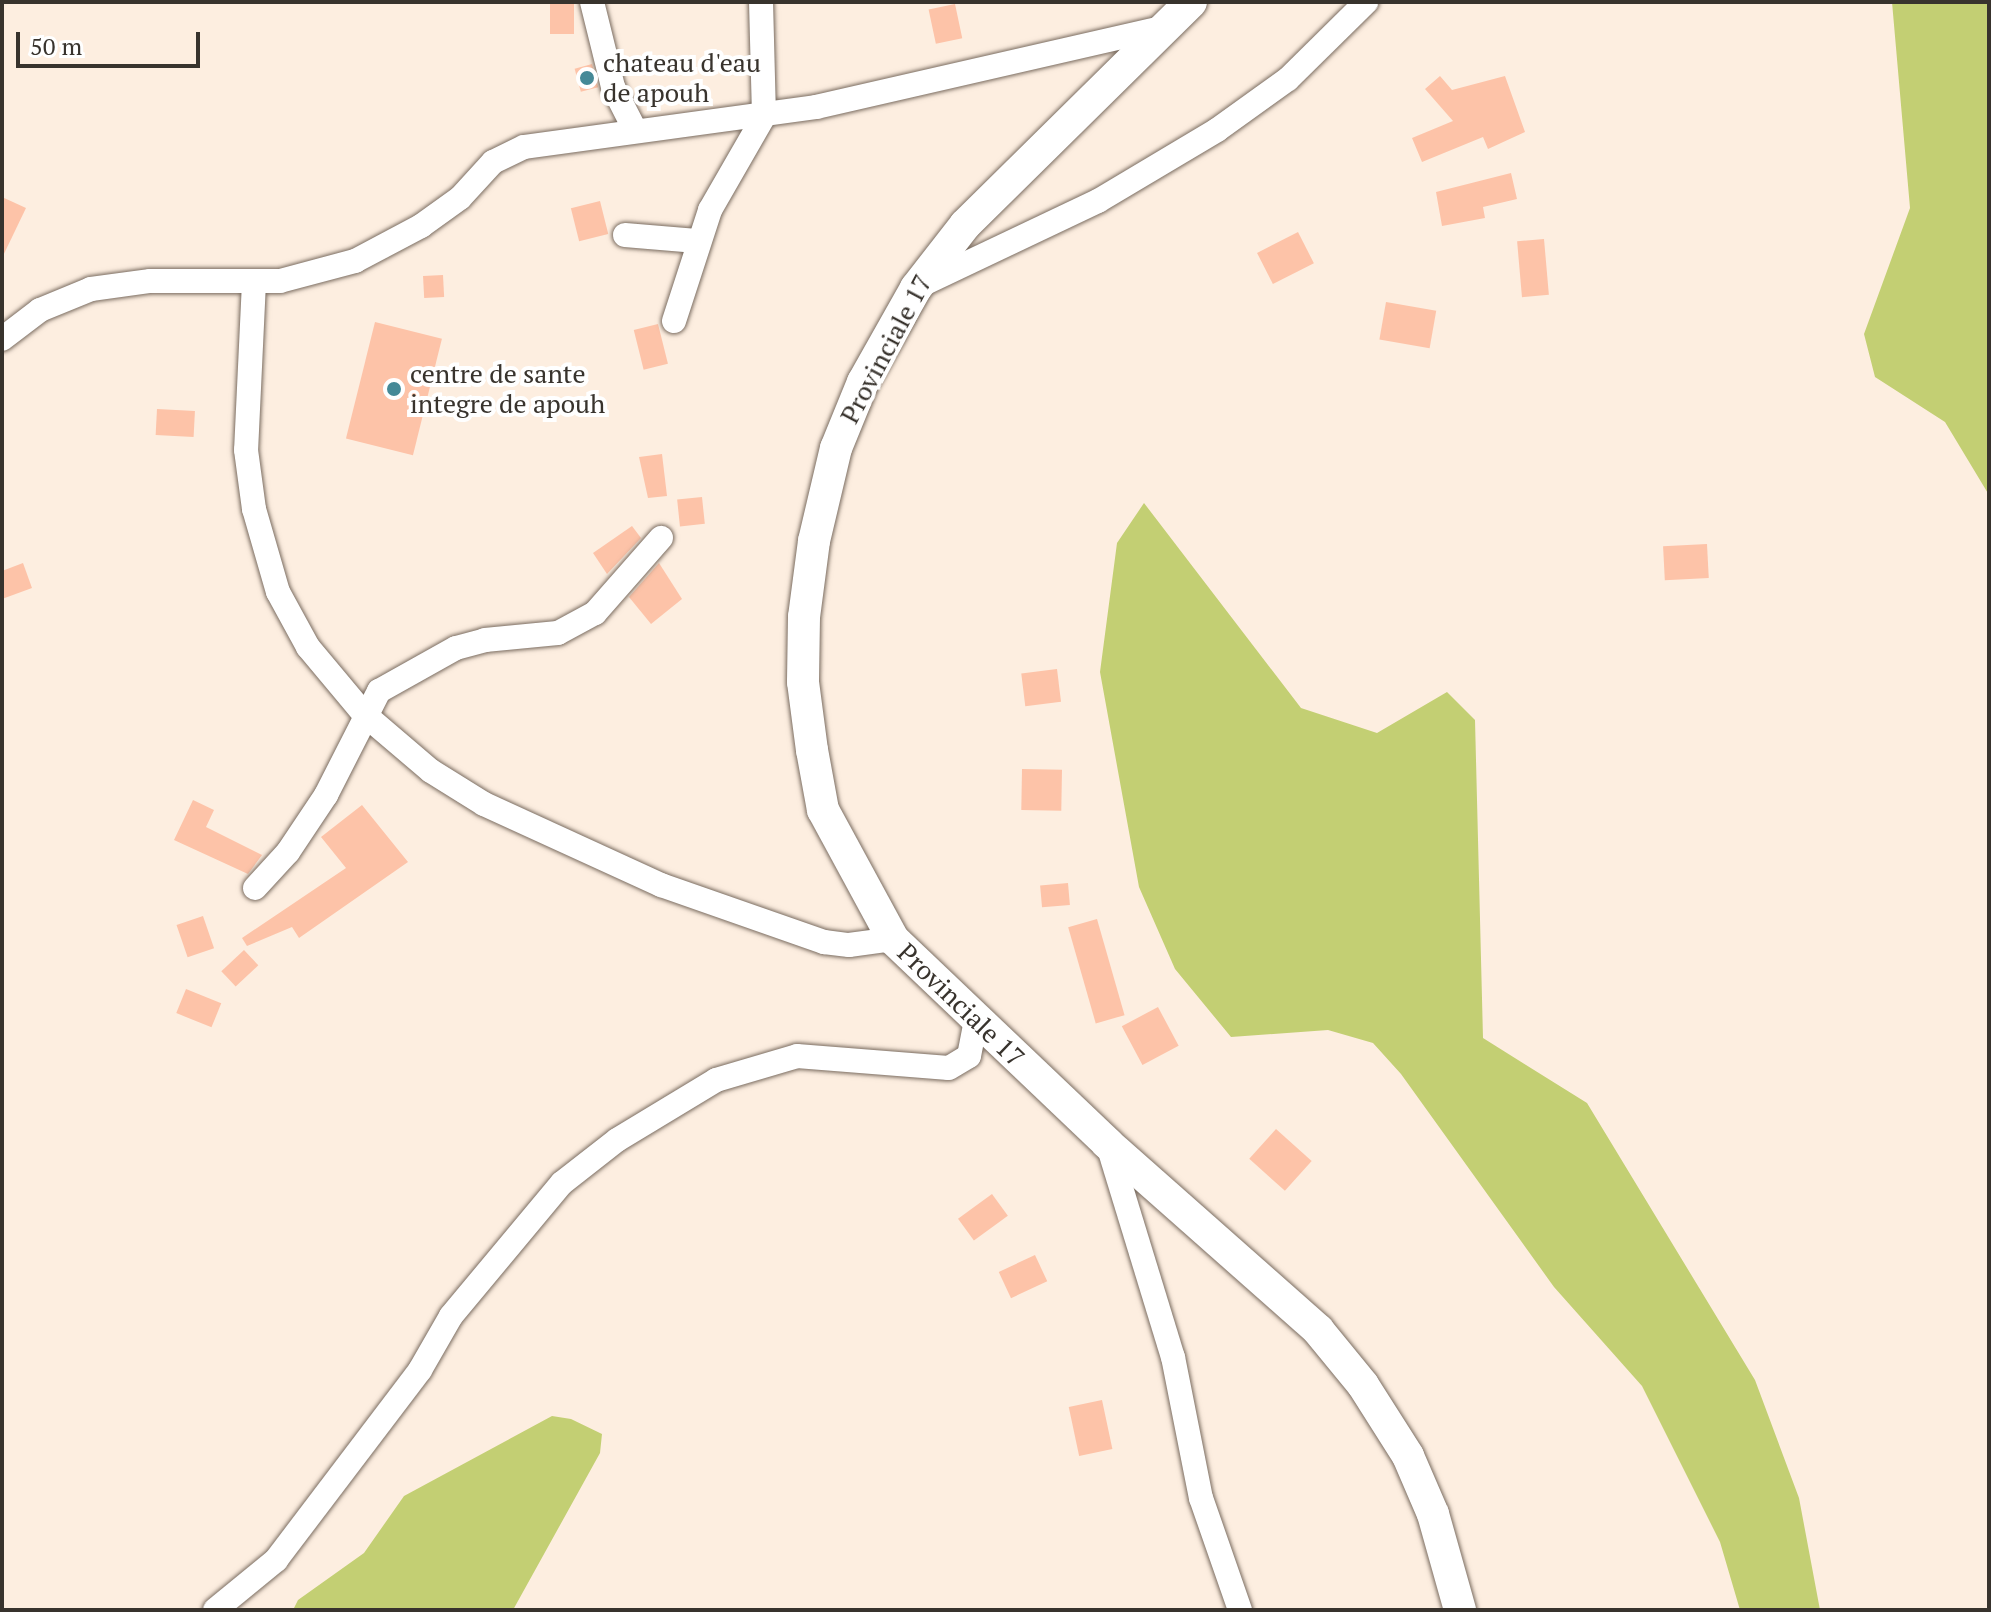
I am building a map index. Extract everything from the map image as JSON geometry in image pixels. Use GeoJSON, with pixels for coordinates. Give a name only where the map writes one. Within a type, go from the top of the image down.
{"type":"FeatureCollection","features":[{"type":"Feature","properties":{"kind":"main road","name":"Provinciale 17"},"geometry":{"type":"LineString","coordinates":[[1191,2],[965,225],[916,288],[848,414],[814,541],[804,617],[803,682],[823,810],[893,939],[1107,1143],[1318,1330],[1363,1385],[1408,1456],[1433,1514],[1460,1610]]}},
{"type":"Feature","properties":{"kind":"street"},"geometry":{"type":"LineString","coordinates":[[592,2],[613,87],[635,130]]}},
{"type":"Feature","properties":{"kind":"street"},"geometry":{"type":"LineString","coordinates":[[674,321],[697,241],[723,182],[764,116],[761,2]]}},
{"type":"Feature","properties":{"kind":"street"},"geometry":{"type":"LineString","coordinates":[[916,288],[1098,201],[1217,130],[1288,79],[1366,2]]}},
{"type":"Feature","properties":{"kind":"street"},"geometry":{"type":"LineString","coordinates":[[2,339],[40,310],[91,289],[150,281],[254,282],[305,277],[381,250],[460,198],[510,152],[635,130],[764,116],[1165,27]]}},
{"type":"Feature","properties":{"kind":"street"},"geometry":{"type":"LineString","coordinates":[[625,235],[697,241]]}},
{"type":"Feature","properties":{"kind":"street"},"geometry":{"type":"LineString","coordinates":[[254,282],[246,450],[254,509],[286,605],[308,647],[364,714],[431,771],[484,804],[661,885],[824,942],[849,945],[893,939]]}},
{"type":"Feature","properties":{"kind":"street"},"geometry":{"type":"LineString","coordinates":[[255,888],[288,852],[326,795],[364,714],[390,684],[456,648],[485,640],[558,633],[595,613],[661,538]]}},
{"type":"Feature","properties":{"kind":"street"},"geometry":{"type":"LineString","coordinates":[[215,1610],[276,1560],[420,1370],[451,1316],[562,1183],[617,1140],[716,1080],[797,1056],[949,1068],[969,1056],[976,1020]]}},
{"type":"Feature","properties":{"kind":"street"},"geometry":{"type":"LineString","coordinates":[[1107,1143],[1162,1314],[1201,1498],[1240,1610]]}},
{"type":"Feature","properties":{"kind":"green space"},"geometry":{"type":"Polygon","coordinates":[[[1892,2],[1989,2],[1989,495],[1945,422],[1875,377],[1864,334],[1910,208],[1892,2]]]}},
{"type":"Feature","properties":{"kind":"green space"},"geometry":{"type":"Polygon","coordinates":[[[1144,503],[1301,708],[1377,733],[1447,692],[1475,720],[1483,1038],[1587,1103],[1755,1380],[1799,1498],[1820,1610],[1740,1610],[1720,1542],[1642,1386],[1554,1287],[1401,1074],[1373,1043],[1328,1030],[1231,1037],[1175,969],[1139,887],[1100,672],[1117,543],[1144,503]]]}},
{"type":"Feature","properties":{"kind":"green space"},"geometry":{"type":"Polygon","coordinates":[[[552,1416],[571,1419],[602,1434],[600,1453],[513,1610],[293,1610],[298,1600],[364,1553],[404,1496],[552,1416]]]}},
{"type":"Feature","properties":{"kind":"building"},"geometry":{"type":"Polygon","coordinates":[[[550,2],[574,2],[574,34],[550,34],[550,2]]]}},
{"type":"Feature","properties":{"kind":"building"},"geometry":{"type":"Polygon","coordinates":[[[955,4],[962,38],[936,44],[929,10],[955,4]]]}},
{"type":"Feature","properties":{"kind":"building","name":"chateau d'eau de apouh"},"geometry":{"type":"Polygon","coordinates":[[[592,64],[598,87],[581,92],[575,69],[592,64]]]}},
{"type":"Feature","properties":{"kind":"building"},"geometry":{"type":"Polygon","coordinates":[[[1440,76],[1452,90],[1505,76],[1525,132],[1488,149],[1483,137],[1422,162],[1412,138],[1453,121],[1425,89],[1440,76]]]}},
{"type":"Feature","properties":{"kind":"building"},"geometry":{"type":"Polygon","coordinates":[[[1511,173],[1517,199],[1483,207],[1485,218],[1442,226],[1436,192],[1511,173]]]}},
{"type":"Feature","properties":{"kind":"building"},"geometry":{"type":"Polygon","coordinates":[[[2,197],[26,208],[2,258],[2,197]]]}},
{"type":"Feature","properties":{"kind":"building"},"geometry":{"type":"Polygon","coordinates":[[[600,201],[608,234],[579,241],[571,208],[600,201]]]}},
{"type":"Feature","properties":{"kind":"building"},"geometry":{"type":"Polygon","coordinates":[[[1298,232],[1314,263],[1273,284],[1257,253],[1298,232]]]}},
{"type":"Feature","properties":{"kind":"building"},"geometry":{"type":"Polygon","coordinates":[[[1544,239],[1549,295],[1522,297],[1517,241],[1544,239]]]}},
{"type":"Feature","properties":{"kind":"building"},"geometry":{"type":"Polygon","coordinates":[[[443,275],[444,297],[424,298],[423,276],[443,275]]]}},
{"type":"Feature","properties":{"kind":"building"},"geometry":{"type":"Polygon","coordinates":[[[1386,302],[1436,311],[1430,348],[1379,339],[1386,302]]]}},
{"type":"Feature","properties":{"kind":"building","name":"centre de sante integre de apouh"},"geometry":{"type":"Polygon","coordinates":[[[375,322],[442,339],[413,455],[346,438],[375,322]]]}},
{"type":"Feature","properties":{"kind":"building"},"geometry":{"type":"Polygon","coordinates":[[[658,324],[668,364],[644,370],[634,330],[658,324]]]}},
{"type":"Feature","properties":{"kind":"building"},"geometry":{"type":"Polygon","coordinates":[[[157,409],[195,411],[194,437],[156,435],[157,409]]]}},
{"type":"Feature","properties":{"kind":"building"},"geometry":{"type":"Polygon","coordinates":[[[662,454],[667,496],[648,498],[639,457],[662,454]]]}},
{"type":"Feature","properties":{"kind":"building"},"geometry":{"type":"Polygon","coordinates":[[[702,497],[705,524],[680,526],[677,500],[702,497]]]}},
{"type":"Feature","properties":{"kind":"building"},"geometry":{"type":"Polygon","coordinates":[[[632,526],[641,538],[607,574],[593,553],[632,526]]]}},
{"type":"Feature","properties":{"kind":"building"},"geometry":{"type":"Polygon","coordinates":[[[1707,544],[1709,578],[1665,580],[1663,546],[1707,544]]]}},
{"type":"Feature","properties":{"kind":"building"},"geometry":{"type":"Polygon","coordinates":[[[23,563],[32,588],[2,599],[2,571],[23,563]]]}},
{"type":"Feature","properties":{"kind":"building"},"geometry":{"type":"Polygon","coordinates":[[[659,563],[682,599],[651,624],[629,597],[659,563]]]}},
{"type":"Feature","properties":{"kind":"building"},"geometry":{"type":"Polygon","coordinates":[[[1057,669],[1061,702],[1025,706],[1021,673],[1057,669]]]}},
{"type":"Feature","properties":{"kind":"building"},"geometry":{"type":"Polygon","coordinates":[[[1022,769],[1062,770],[1061,811],[1021,810],[1022,769]]]}},
{"type":"Feature","properties":{"kind":"building"},"geometry":{"type":"Polygon","coordinates":[[[193,800],[214,810],[206,827],[262,855],[248,874],[174,840],[193,800]]]}},
{"type":"Feature","properties":{"kind":"building"},"geometry":{"type":"Polygon","coordinates":[[[362,805],[408,862],[299,938],[292,927],[247,946],[242,938],[346,868],[321,837],[362,805]]]}},
{"type":"Feature","properties":{"kind":"building"},"geometry":{"type":"Polygon","coordinates":[[[1068,883],[1070,905],[1042,907],[1040,885],[1068,883]]]}},
{"type":"Feature","properties":{"kind":"building"},"geometry":{"type":"Polygon","coordinates":[[[203,916],[214,948],[188,957],[177,925],[203,916]]]}},
{"type":"Feature","properties":{"kind":"building"},"geometry":{"type":"Polygon","coordinates":[[[1097,919],[1125,1015],[1096,1023],[1068,927],[1097,919]]]}},
{"type":"Feature","properties":{"kind":"building"},"geometry":{"type":"Polygon","coordinates":[[[244,950],[258,965],[236,987],[221,971],[244,950]]]}},
{"type":"Feature","properties":{"kind":"building"},"geometry":{"type":"Polygon","coordinates":[[[186,989],[221,1003],[211,1027],[176,1013],[186,989]]]}},
{"type":"Feature","properties":{"kind":"building"},"geometry":{"type":"Polygon","coordinates":[[[1158,1007],[1179,1046],[1142,1065],[1122,1026],[1158,1007]]]}},
{"type":"Feature","properties":{"kind":"building"},"geometry":{"type":"Polygon","coordinates":[[[1276,1129],[1312,1161],[1285,1191],[1249,1159],[1276,1129]]]}},
{"type":"Feature","properties":{"kind":"building"},"geometry":{"type":"Polygon","coordinates":[[[992,1194],[1008,1216],[974,1241],[958,1219],[992,1194]]]}},
{"type":"Feature","properties":{"kind":"building"},"geometry":{"type":"Polygon","coordinates":[[[1035,1255],[1047,1281],[1011,1298],[999,1272],[1035,1255]]]}},
{"type":"Feature","properties":{"kind":"building"},"geometry":{"type":"Polygon","coordinates":[[[1102,1400],[1112,1449],[1079,1456],[1069,1407],[1102,1400]]]}},
{"type":"Feature","properties":{"kind":"place","name":"chateau d'eau de apouh"},"geometry":{"type":"Point","coordinates":[587,78]}},
{"type":"Feature","properties":{"kind":"place","name":"centre de sante integre de apouh"},"geometry":{"type":"Point","coordinates":[394,389]}}]}
